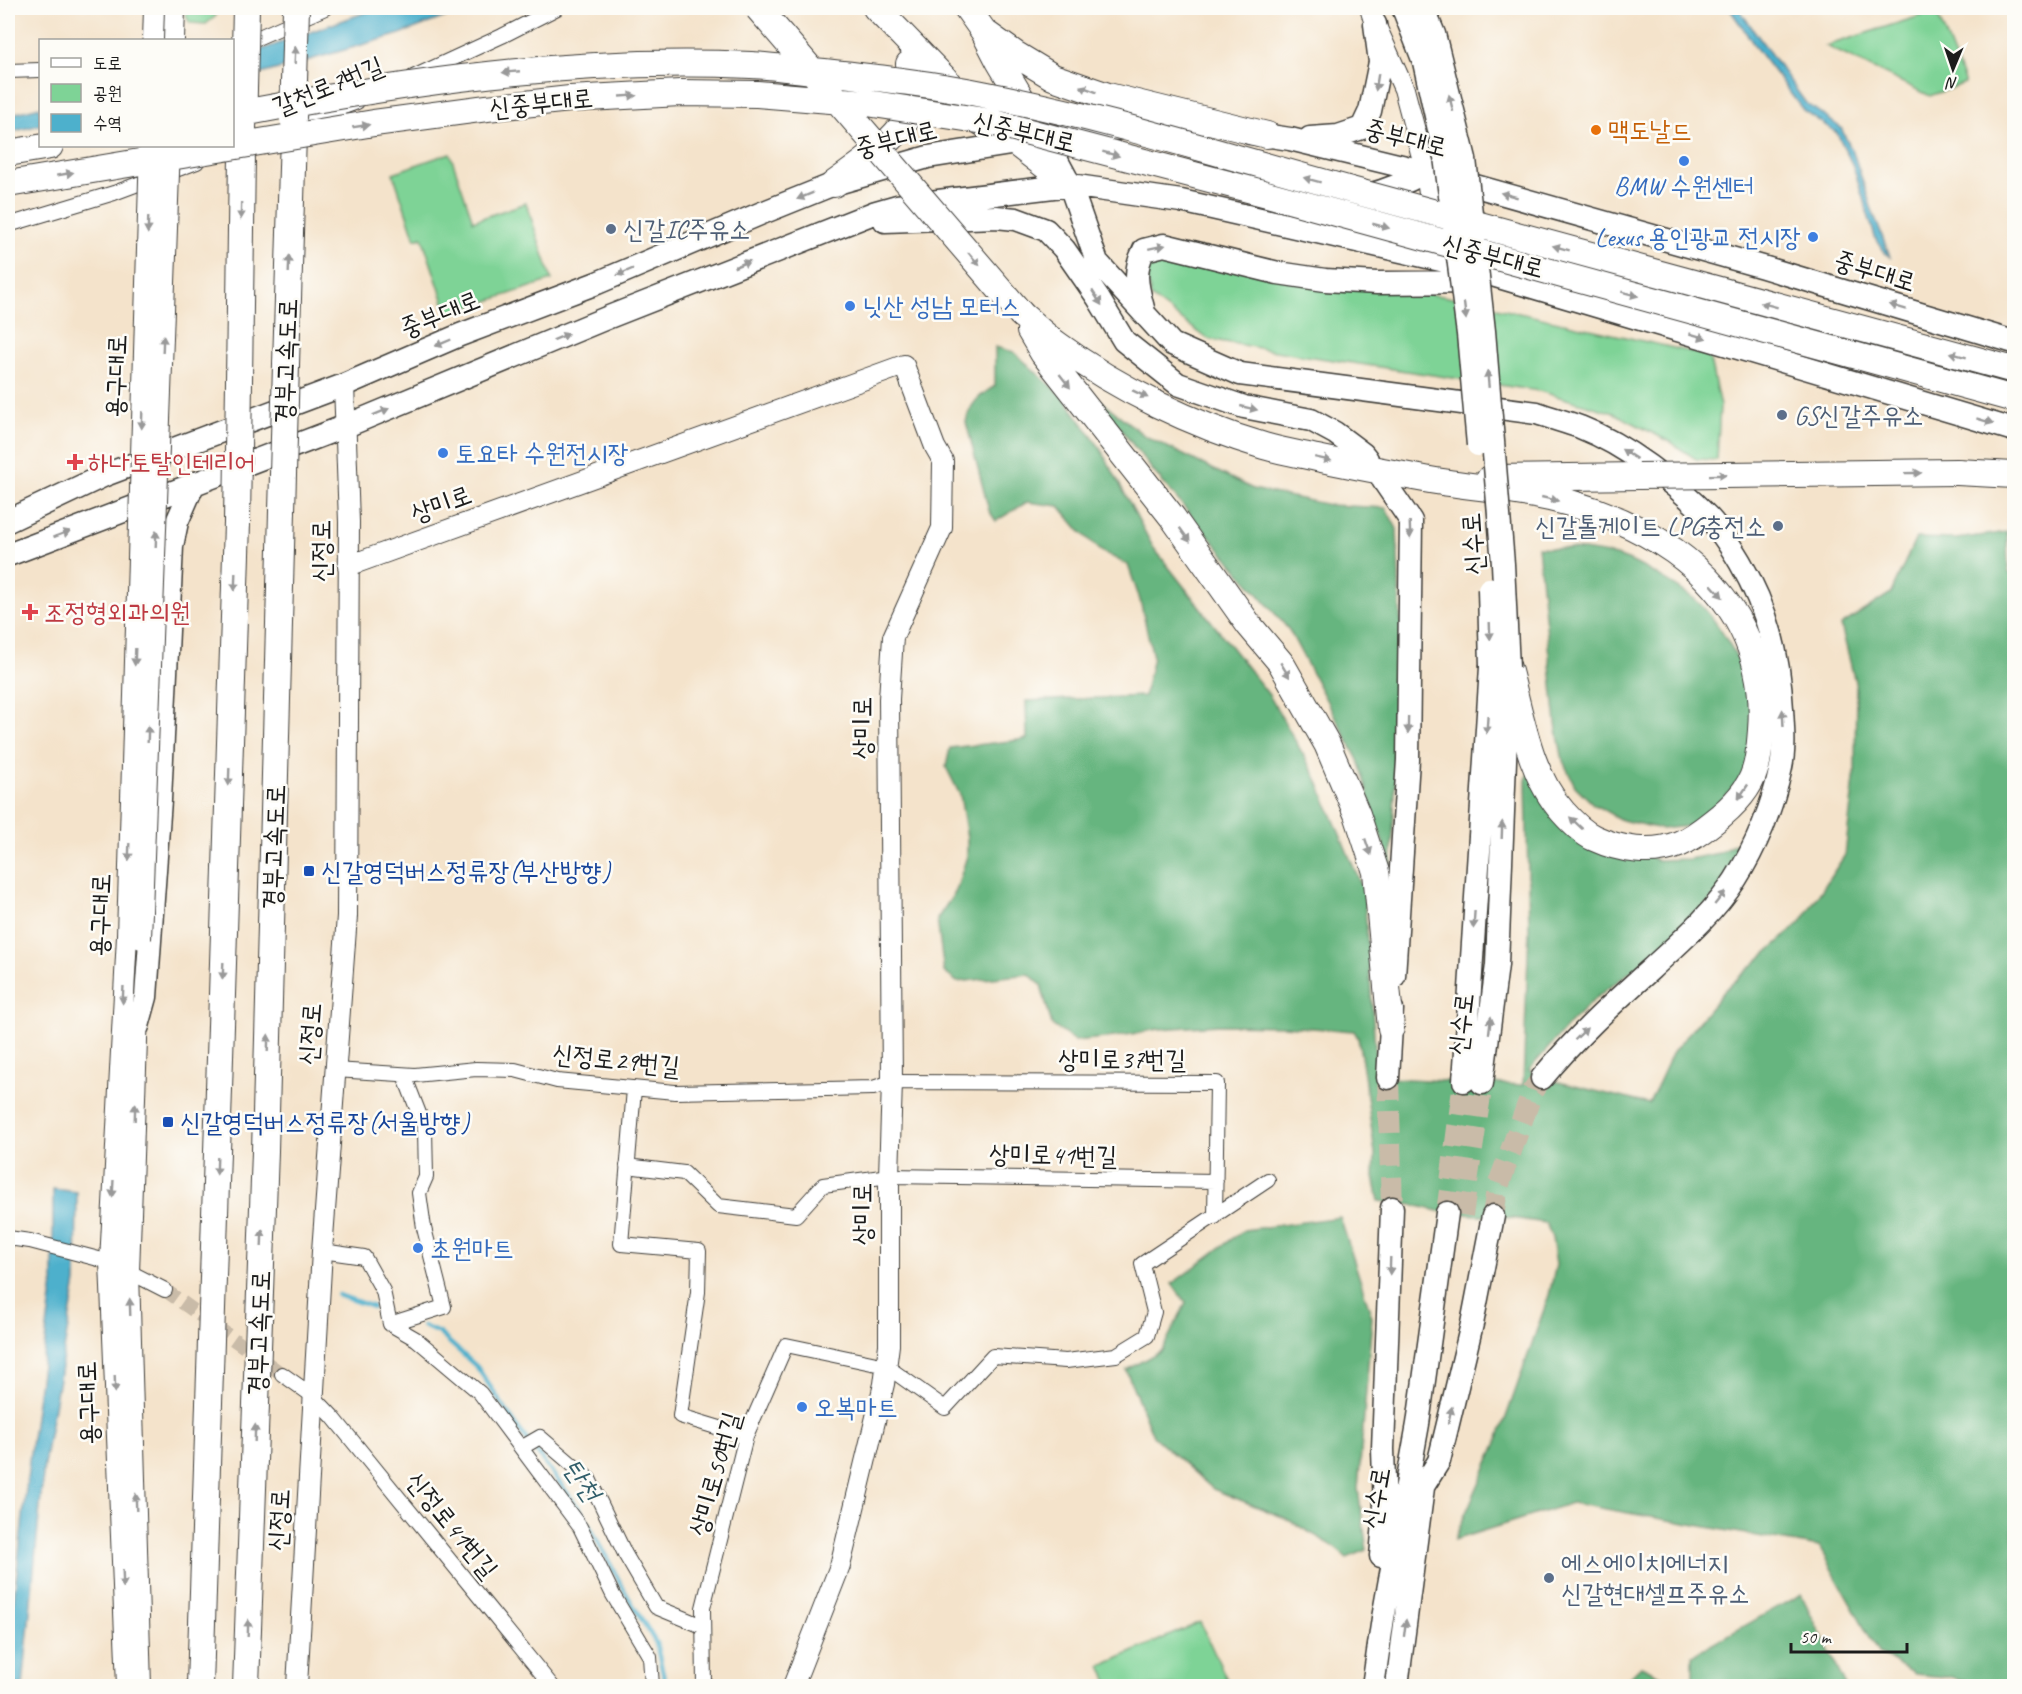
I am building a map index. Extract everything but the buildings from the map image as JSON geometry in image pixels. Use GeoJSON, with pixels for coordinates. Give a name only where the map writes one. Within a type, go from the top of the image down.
{"type":"FeatureCollection","features":[{"type":"Feature","properties":{"kind":"highway","name":"경부고속도로"},"geometry":{"type":"LineString","coordinates":[[200,1686],[237,523],[246,8]]}},
{"type":"Feature","properties":{"kind":"highway","name":"경부고속도로"},"geometry":{"type":"LineString","coordinates":[[246,1686],[266,1127],[296,8]]}},
{"type":"Feature","properties":{"kind":"highway"},"geometry":{"type":"LineString","coordinates":[[758,8],[1022,315],[1059,346],[1122,385],[1187,418],[1265,447],[1430,480],[1550,498],[1622,521],[1652,536],[1679,554],[1725,600],[1750,644],[1758,668],[1762,715],[1761,741],[1755,772],[1740,797],[1722,815],[1700,832],[1677,845],[1655,850],[1627,850],[1591,837],[1562,811],[1543,782],[1500,667]]}},
{"type":"Feature","properties":{"kind":"highway"},"geometry":{"type":"LineString","coordinates":[[834,184],[873,155],[902,128],[916,102],[917,86],[913,69],[866,8]]}},
{"type":"Feature","properties":{"kind":"highway"},"geometry":{"type":"LineString","coordinates":[[876,8],[943,77],[981,122],[1017,144],[1070,185]]}},
{"type":"Feature","properties":{"kind":"highway"},"geometry":{"type":"LineString","coordinates":[[967,8],[984,32],[1046,140]]}},
{"type":"Feature","properties":{"kind":"highway"},"geometry":{"type":"LineString","coordinates":[[984,32],[1015,54],[1053,76],[1108,96],[1278,137]]}},
{"type":"Feature","properties":{"kind":"highway","name":"신중부대로"},"geometry":{"type":"LineString","coordinates":[[234,115],[348,93],[477,75],[569,66],[659,63],[755,65],[879,78],[986,95],[1093,119],[1731,295],[2014,370]]}},
{"type":"Feature","properties":{"kind":"highway","name":"신중부대로"},"geometry":{"type":"LineString","coordinates":[[234,146],[375,123],[570,99],[691,93],[757,94],[867,103],[991,122],[1267,194],[2014,399]]}},
{"type":"Feature","properties":{"kind":"highway"},"geometry":{"type":"LineString","coordinates":[[8,153],[44,147]]}},
{"type":"Feature","properties":{"kind":"highway","name":"신중부대로"},"geometry":{"type":"LineString","coordinates":[[8,184],[231,147]]}},
{"type":"Feature","properties":{"kind":"highway"},"geometry":{"type":"LineString","coordinates":[[1022,315],[1043,353],[1173,518],[1249,625],[1281,663],[1327,744],[1356,814],[1376,872],[1391,1028]]}},
{"type":"Feature","properties":{"kind":"highway"},"geometry":{"type":"LineString","coordinates":[[1430,480],[1525,476],[1957,472],[2014,475]]}},
{"type":"Feature","properties":{"kind":"main road","name":"신수로"},"geometry":{"type":"LineString","coordinates":[[1403,8],[1424,62],[1445,157],[1468,334],[1488,564],[1500,667]]}},
{"type":"Feature","properties":{"kind":"main road","name":"신수로"},"geometry":{"type":"LineString","coordinates":[[1424,8],[1434,34],[1465,159],[1485,343],[1503,564],[1497,965],[1473,1082]]}},
{"type":"Feature","properties":{"kind":"main road"},"geometry":{"type":"LineString","coordinates":[[1278,137],[1338,136],[1362,128],[1371,111],[1380,62],[1373,16]]}},
{"type":"Feature","properties":{"kind":"main road","name":"중부대로"},"geometry":{"type":"LineString","coordinates":[[8,520],[97,478],[344,385],[460,335],[597,283],[834,184],[928,157],[1098,130],[1171,124],[1278,137],[1426,172],[1763,267],[2014,342]]}},
{"type":"Feature","properties":{"kind":"main road"},"geometry":{"type":"LineString","coordinates":[[1046,140],[1070,185],[1097,262],[1172,344],[1240,374],[1537,413],[1581,428],[1628,452],[1678,490],[1710,519],[1733,549],[1753,584],[1768,620],[1777,655],[1784,727],[1782,765],[1762,825],[1734,880],[1716,903],[1682,941],[1566,1048],[1542,1078]]}},
{"type":"Feature","properties":{"kind":"main road"},"geometry":{"type":"LineString","coordinates":[[8,555],[346,426],[609,317],[876,212],[897,206],[1070,185],[1180,201],[1231,205],[1354,199],[1394,188],[1426,172]]}},
{"type":"Feature","properties":{"kind":"main road"},"geometry":{"type":"LineString","coordinates":[[1180,201],[1439,260],[2014,430]]}},
{"type":"Feature","properties":{"kind":"main road"},"geometry":{"type":"LineString","coordinates":[[848,223],[996,217],[1016,219],[1046,230],[1098,298],[1124,341],[1178,384],[1244,407],[1311,420],[1335,433],[1367,459]]}},
{"type":"Feature","properties":{"kind":"main road"},"geometry":{"type":"LineString","coordinates":[[1144,314],[1135,275],[1144,250],[1164,245],[1278,273],[1325,280],[1377,283],[1514,282]]}},
{"type":"Feature","properties":{"kind":"main road"},"geometry":{"type":"LineString","coordinates":[[1383,480],[1411,521],[1408,760],[1388,1078]]}},
{"type":"Feature","properties":{"kind":"main road"},"geometry":{"type":"LineString","coordinates":[[138,1026],[146,997],[160,800],[172,546],[177,522],[195,483]]}},
{"type":"Feature","properties":{"kind":"main road"},"geometry":{"type":"LineString","coordinates":[[1383,1617],[1379,1580],[1385,1512],[1383,1449],[1392,1208]]}},
{"type":"Feature","properties":{"kind":"main road","name":"신수로"},"geometry":{"type":"LineString","coordinates":[[1373,1686],[1383,1617],[1455,1214],[1442,1343],[1397,1686]]}},
{"type":"Feature","properties":{"kind":"main road"},"geometry":{"type":"LineString","coordinates":[[1422,1488],[1439,1461],[1472,1324],[1493,1216]]}},
{"type":"Feature","properties":{"kind":"street"},"geometry":{"type":"LineString","coordinates":[[153,39],[154,8]]}},
{"type":"Feature","properties":{"kind":"street"},"geometry":{"type":"LineString","coordinates":[[174,39],[175,8]]}},
{"type":"Feature","properties":{"kind":"street"},"geometry":{"type":"LineString","coordinates":[[234,42],[257,38],[325,8]]}},
{"type":"Feature","properties":{"kind":"street","name":"갈천로7번길"},"geometry":{"type":"LineString","coordinates":[[8,225],[114,193],[351,105],[502,36],[557,8]]}},
{"type":"Feature","properties":{"kind":"street"},"geometry":{"type":"LineString","coordinates":[[1373,16],[1404,88],[1426,172],[1439,260]]}},
{"type":"Feature","properties":{"kind":"street"},"geometry":{"type":"LineString","coordinates":[[8,71],[39,70]]}},
{"type":"Feature","properties":{"kind":"street","name":"용구대로"},"geometry":{"type":"LineString","coordinates":[[141,1686],[129,1272],[138,1026],[134,938],[150,147]]}},
{"type":"Feature","properties":{"kind":"street","name":"용구대로"},"geometry":{"type":"LineString","coordinates":[[127,1686],[110,1262],[134,938],[170,147]]}},
{"type":"Feature","properties":{"kind":"street","name":"상미로"},"geometry":{"type":"LineString","coordinates":[[348,566],[904,365],[935,447],[943,461],[942,528],[892,637],[889,699],[892,1082],[889,1176],[889,1345],[884,1384],[840,1566],[793,1686]]}},
{"type":"Feature","properties":{"kind":"street","name":"신정로"},"geometry":{"type":"LineString","coordinates":[[297,1686],[322,1251],[347,916],[348,566],[344,385]]}},
{"type":"Feature","properties":{"kind":"street","name":"신정로29번길"},"geometry":{"type":"LineString","coordinates":[[335,1070],[415,1076],[476,1069],[515,1070],[557,1081],[675,1092],[873,1088],[892,1082]]}},
{"type":"Feature","properties":{"kind":"street"},"geometry":{"type":"LineString","coordinates":[[390,1324],[444,1307],[424,1228],[419,1193],[426,1177],[424,1129],[404,1075]]}},
{"type":"Feature","properties":{"kind":"street","name":"상미로37번길"},"geometry":{"type":"LineString","coordinates":[[892,1082],[1217,1083],[1215,1216]]}},
{"type":"Feature","properties":{"kind":"street"},"geometry":{"type":"LineString","coordinates":[[634,1089],[621,1244],[699,1251],[698,1292],[680,1416],[746,1436]]}},
{"type":"Feature","properties":{"kind":"street","name":"상미로41번길"},"geometry":{"type":"LineString","coordinates":[[627,1166],[684,1173],[718,1206],[796,1215],[823,1185],[889,1176],[1216,1181]]}},
{"type":"Feature","properties":{"kind":"street"},"geometry":{"type":"LineString","coordinates":[[886,1366],[945,1408],[993,1356],[1066,1361],[1116,1354],[1147,1336],[1154,1312],[1142,1264],[1268,1180]]}},
{"type":"Feature","properties":{"kind":"street"},"geometry":{"type":"LineString","coordinates":[[8,1238],[42,1244],[110,1262],[165,1290]]}},
{"type":"Feature","properties":{"kind":"street"},"geometry":{"type":"LineString","coordinates":[[322,1251],[364,1257],[383,1291],[390,1324],[416,1339],[480,1393],[580,1527],[613,1595],[650,1657],[652,1686]]}},
{"type":"Feature","properties":{"kind":"street","name":"상미로50번길"},"geometry":{"type":"LineString","coordinates":[[704,1686],[703,1608],[746,1436],[786,1345],[886,1366]]}},
{"type":"Feature","properties":{"kind":"street","name":"신정로41번길"},"geometry":{"type":"LineString","coordinates":[[282,1374],[313,1396],[333,1417],[552,1686]]}},
{"type":"Feature","properties":{"kind":"street"},"geometry":{"type":"LineString","coordinates":[[520,1448],[540,1437],[589,1479],[625,1554],[656,1607],[702,1626]]}},
{"type":"Feature","properties":{"kind":"green space"},"geometry":{"type":"Polygon","coordinates":[[[186,8],[216,8],[216,16],[206,24],[190,23],[186,16],[186,8]]]}},
{"type":"Feature","properties":{"kind":"green space"},"geometry":{"type":"Polygon","coordinates":[[[1936,11],[1965,83],[1930,96],[1826,46],[1936,11]]]}},
{"type":"Feature","properties":{"kind":"green space"},"geometry":{"type":"Polygon","coordinates":[[[450,153],[473,221],[526,203],[552,280],[448,314],[422,237],[415,239],[393,173],[450,153]]]}},
{"type":"Feature","properties":{"kind":"green space"},"geometry":{"type":"Polygon","coordinates":[[[1153,249],[1448,297],[1709,356],[1720,406],[1717,460],[1696,459],[1670,442],[1614,413],[1539,391],[1208,339],[1151,297],[1145,268],[1153,249]]]}},
{"type":"Feature","properties":{"kind":"green space"},"geometry":{"type":"Polygon","coordinates":[[[995,347],[1014,352],[1064,398],[1101,449],[1153,547],[1269,695],[1316,777],[1364,892],[1377,1075],[1388,1078],[1523,1085],[1529,930],[1526,780],[1530,769],[1560,815],[1657,860],[1689,859],[1719,853],[1747,837],[1744,866],[1671,941],[1597,997],[1571,1022],[1529,1070],[1542,1078],[1649,1104],[1673,1052],[1725,990],[1800,923],[1845,855],[1855,771],[1856,686],[1841,625],[1891,593],[1916,538],[1956,539],[2007,532],[2008,571],[2014,578],[2014,1686],[1988,1686],[1946,1677],[1914,1674],[1879,1653],[1819,1547],[1572,1503],[1454,1540],[1498,1440],[1549,1295],[1556,1265],[1552,1238],[1546,1223],[1497,1216],[1447,1213],[1413,1205],[1379,1201],[1374,1177],[1375,1154],[1364,1075],[1358,1038],[1354,1031],[1283,1026],[1219,1025],[1159,1029],[1075,1041],[1052,1025],[1041,985],[1029,974],[957,982],[944,972],[937,919],[956,891],[967,856],[967,838],[960,795],[946,767],[950,748],[1027,739],[1026,701],[1144,696],[1153,657],[1140,600],[1128,565],[1101,551],[1059,506],[1027,502],[996,521],[989,511],[966,422],[976,401],[995,386],[995,347]]]}},
{"type":"Feature","properties":{"kind":"green space"},"geometry":{"type":"Polygon","coordinates":[[[1095,396],[1145,436],[1253,489],[1330,505],[1386,508],[1397,529],[1402,654],[1391,870],[1358,760],[1289,630],[1154,472],[1095,396]]]}},
{"type":"Feature","properties":{"kind":"green space"},"geometry":{"type":"Polygon","coordinates":[[[1538,547],[1606,554],[1628,560],[1644,568],[1699,603],[1732,649],[1747,677],[1756,701],[1755,766],[1698,825],[1662,829],[1621,820],[1593,804],[1575,786],[1563,761],[1556,724],[1538,547]]]}},
{"type":"Feature","properties":{"kind":"green space"},"geometry":{"type":"Polygon","coordinates":[[[1340,1217],[1372,1317],[1358,1489],[1367,1550],[1347,1558],[1330,1544],[1285,1518],[1213,1489],[1153,1436],[1126,1370],[1162,1350],[1186,1303],[1172,1284],[1244,1230],[1340,1217]]]}},
{"type":"Feature","properties":{"kind":"green space"},"geometry":{"type":"Polygon","coordinates":[[[1801,1594],[1846,1686],[1693,1686],[1693,1655],[1801,1594]]]}},
{"type":"Feature","properties":{"kind":"green space"},"geometry":{"type":"Polygon","coordinates":[[[1200,1622],[1230,1686],[1110,1686],[1101,1666],[1200,1622]]]}},
{"type":"Feature","properties":{"kind":"green space"},"geometry":{"type":"Polygon","coordinates":[[[1641,1666],[1683,1686],[1620,1686],[1641,1666]]]}},
{"type":"Feature","properties":{"kind":"water"},"geometry":{"type":"Polygon","coordinates":[[[379,8],[469,8],[400,34],[234,82],[234,59],[379,8]]]}},
{"type":"Feature","properties":{"kind":"water"},"geometry":{"type":"Polygon","coordinates":[[[1729,8],[1738,8],[1805,102],[1841,128],[1854,155],[1890,257],[1875,237],[1853,166],[1837,133],[1803,110],[1729,8]]]}},
{"type":"Feature","properties":{"kind":"water"},"geometry":{"type":"Polygon","coordinates":[[[39,107],[39,125],[15,131],[8,136],[8,115],[39,107]]]}},
{"type":"Feature","properties":{"kind":"water"},"geometry":{"type":"Polygon","coordinates":[[[53,1189],[77,1192],[76,1282],[44,1464],[23,1686],[8,1686],[8,1654],[29,1461],[53,1283],[53,1189]]]}},
{"type":"Feature","properties":{"kind":"waterway","name":"탄천"},"geometry":{"type":"LineString","coordinates":[[338,1295],[373,1307]]}},
{"type":"Feature","properties":{"kind":"waterway","name":"탄천"},"geometry":{"type":"LineString","coordinates":[[423,1326],[439,1333],[477,1367],[518,1428],[582,1512],[656,1643],[666,1686]]}},
{"type":"Feature","properties":{"kind":"tunnel"},"geometry":{"type":"LineString","coordinates":[[1388,1078],[1392,1208]]}},
{"type":"Feature","properties":{"kind":"tunnel"},"geometry":{"type":"LineString","coordinates":[[1493,1216],[1497,1189],[1533,1090],[1542,1078]]}},
{"type":"Feature","properties":{"kind":"tunnel"},"geometry":{"type":"LineString","coordinates":[[1447,1213],[1464,1081]]}},
{"type":"Feature","properties":{"kind":"tunnel"},"geometry":{"type":"LineString","coordinates":[[1462,1215],[1482,1083]]}},
{"type":"Feature","properties":{"kind":"tunnel"},"geometry":{"type":"LineString","coordinates":[[165,1290],[282,1374]]}},
{"type":"Feature","properties":{"kind":"place","name":"맥도날드"},"geometry":{"type":"Point","coordinates":[1596,130]}},
{"type":"Feature","properties":{"kind":"place","name":"BMW 수원센터"},"geometry":{"type":"Point","coordinates":[1684,161]}},
{"type":"Feature","properties":{"kind":"place","name":"신갈IC주유소"},"geometry":{"type":"Point","coordinates":[611,229]}},
{"type":"Feature","properties":{"kind":"place","name":"Lexus 용인광교 전시장"},"geometry":{"type":"Point","coordinates":[1813,237]}},
{"type":"Feature","properties":{"kind":"place","name":"닛산 성남 모터스"},"geometry":{"type":"Point","coordinates":[850,306]}},
{"type":"Feature","properties":{"kind":"place","name":"GS신갈주유소"},"geometry":{"type":"Point","coordinates":[1782,415]}},
{"type":"Feature","properties":{"kind":"place","name":"토요타 수원전시장"},"geometry":{"type":"Point","coordinates":[443,453]}},
{"type":"Feature","properties":{"kind":"place","name":"하나토탈인테리어"},"geometry":{"type":"Point","coordinates":[75,462]}},
{"type":"Feature","properties":{"kind":"place","name":"신갈톨게이트 LPG충전소"},"geometry":{"type":"Point","coordinates":[1778,526]}},
{"type":"Feature","properties":{"kind":"place","name":"조정형외과의원"},"geometry":{"type":"Point","coordinates":[30,612]}},
{"type":"Feature","properties":{"kind":"place","name":"신갈영덕버스정류장(부산방향)"},"geometry":{"type":"Point","coordinates":[309,871]}},
{"type":"Feature","properties":{"kind":"place","name":"신갈영덕버스정류장(서울방향)"},"geometry":{"type":"Point","coordinates":[168,1122]}},
{"type":"Feature","properties":{"kind":"place","name":"초원마트"},"geometry":{"type":"Point","coordinates":[418,1248]}},
{"type":"Feature","properties":{"kind":"place","name":"오복마트"},"geometry":{"type":"Point","coordinates":[802,1407]}},
{"type":"Feature","properties":{"kind":"place","name":"에스에이치에너지 신갈현대셀프주유소"},"geometry":{"type":"Point","coordinates":[1549,1578]}}]}
